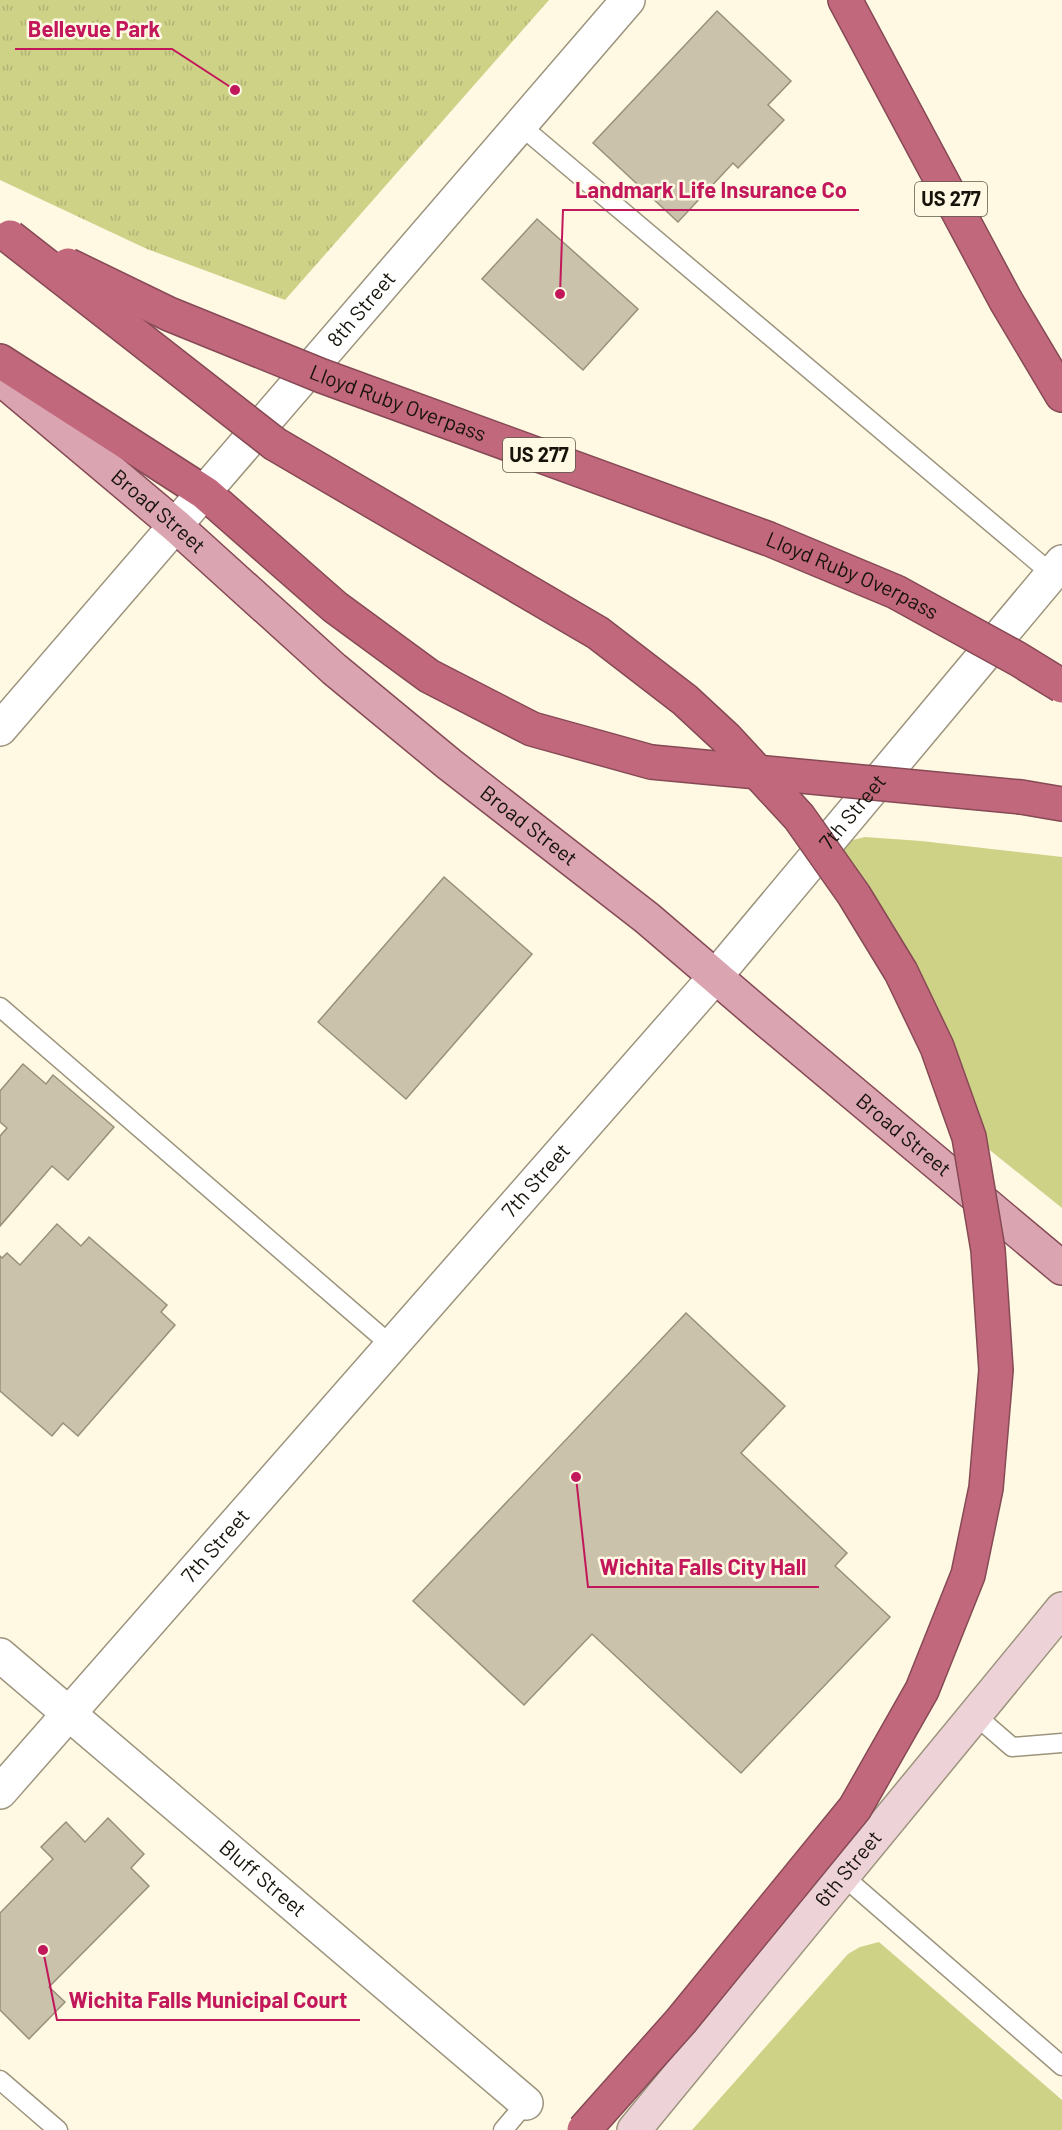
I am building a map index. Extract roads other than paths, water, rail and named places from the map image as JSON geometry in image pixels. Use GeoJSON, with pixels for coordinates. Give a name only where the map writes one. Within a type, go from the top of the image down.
{"type":"FeatureCollection","features":[{"type":"Feature","properties":{"kind":"highway","name":"US 277"},"geometry":{"type":"LineString","coordinates":[[845,0],[1006,301],[1062,394]]}},
{"type":"Feature","properties":{"kind":"highway"},"geometry":{"type":"LineString","coordinates":[[5,234],[275,444],[598,633],[694,708],[726,738],[799,817],[854,895],[901,972],[936,1047],[969,1137],[988,1250],[996,1370],[986,1488],[968,1575],[922,1690],[855,1808],[681,2021],[584,2130]]}},
{"type":"Feature","properties":{"kind":"highway","name":"Lloyd Ruby Overpass"},"geometry":{"type":"LineString","coordinates":[[5,234],[170,314],[312,372],[769,539],[896,592],[1018,658],[1062,686]]}},
{"type":"Feature","properties":{"kind":"highway"},"geometry":{"type":"LineString","coordinates":[[0,361],[205,493],[335,607],[429,675],[532,729],[651,762],[1021,797],[1062,804]]}},
{"type":"Feature","properties":{"kind":"main road","name":"Broad Street"},"geometry":{"type":"LineString","coordinates":[[0,378],[176,526],[334,669],[449,764],[647,918],[1062,1268]]}},
{"type":"Feature","properties":{"kind":"main road","name":"6th Street"},"geometry":{"type":"LineString","coordinates":[[634,2130],[1062,1609]]}},
{"type":"Feature","properties":{"kind":"street","name":"8th Street"},"geometry":{"type":"LineString","coordinates":[[0,729],[628,0]]}},
{"type":"Feature","properties":{"kind":"street","name":"7th Street"},"geometry":{"type":"LineString","coordinates":[[0,1792],[715,977],[1057,568]]}},
{"type":"Feature","properties":{"kind":"street","name":"Bluff Street"},"geometry":{"type":"LineString","coordinates":[[0,1655],[526,2103]]}},
{"type":"Feature","properties":{"kind":"lane"},"geometry":{"type":"LineString","coordinates":[[520,126],[1057,568]]}},
{"type":"Feature","properties":{"kind":"lane"},"geometry":{"type":"LineString","coordinates":[[0,1007],[392,1346]]}},
{"type":"Feature","properties":{"kind":"lane"},"geometry":{"type":"LineString","coordinates":[[975,1715],[1012,1747],[1062,1743]]}},
{"type":"Feature","properties":{"kind":"lane"},"geometry":{"type":"LineString","coordinates":[[843,1876],[1062,2066]]}},
{"type":"Feature","properties":{"kind":"lane"},"geometry":{"type":"LineString","coordinates":[[0,2080],[58,2130]]}},
{"type":"Feature","properties":{"kind":"lane"},"geometry":{"type":"LineString","coordinates":[[503,2130],[526,2103]]}},
{"type":"Feature","properties":{"kind":"place","name":"Bellevue Park"},"geometry":{"type":"Point","coordinates":[235,90]}},
{"type":"Feature","properties":{"kind":"place","name":"Landmark Life Insurance Co"},"geometry":{"type":"Point","coordinates":[560,294]}},
{"type":"Feature","properties":{"kind":"place","name":"Wichita Falls City Hall"},"geometry":{"type":"Point","coordinates":[576,1477]}},
{"type":"Feature","properties":{"kind":"place","name":"Wichita Falls Municipal Court"},"geometry":{"type":"Point","coordinates":[43,1950]}}]}
